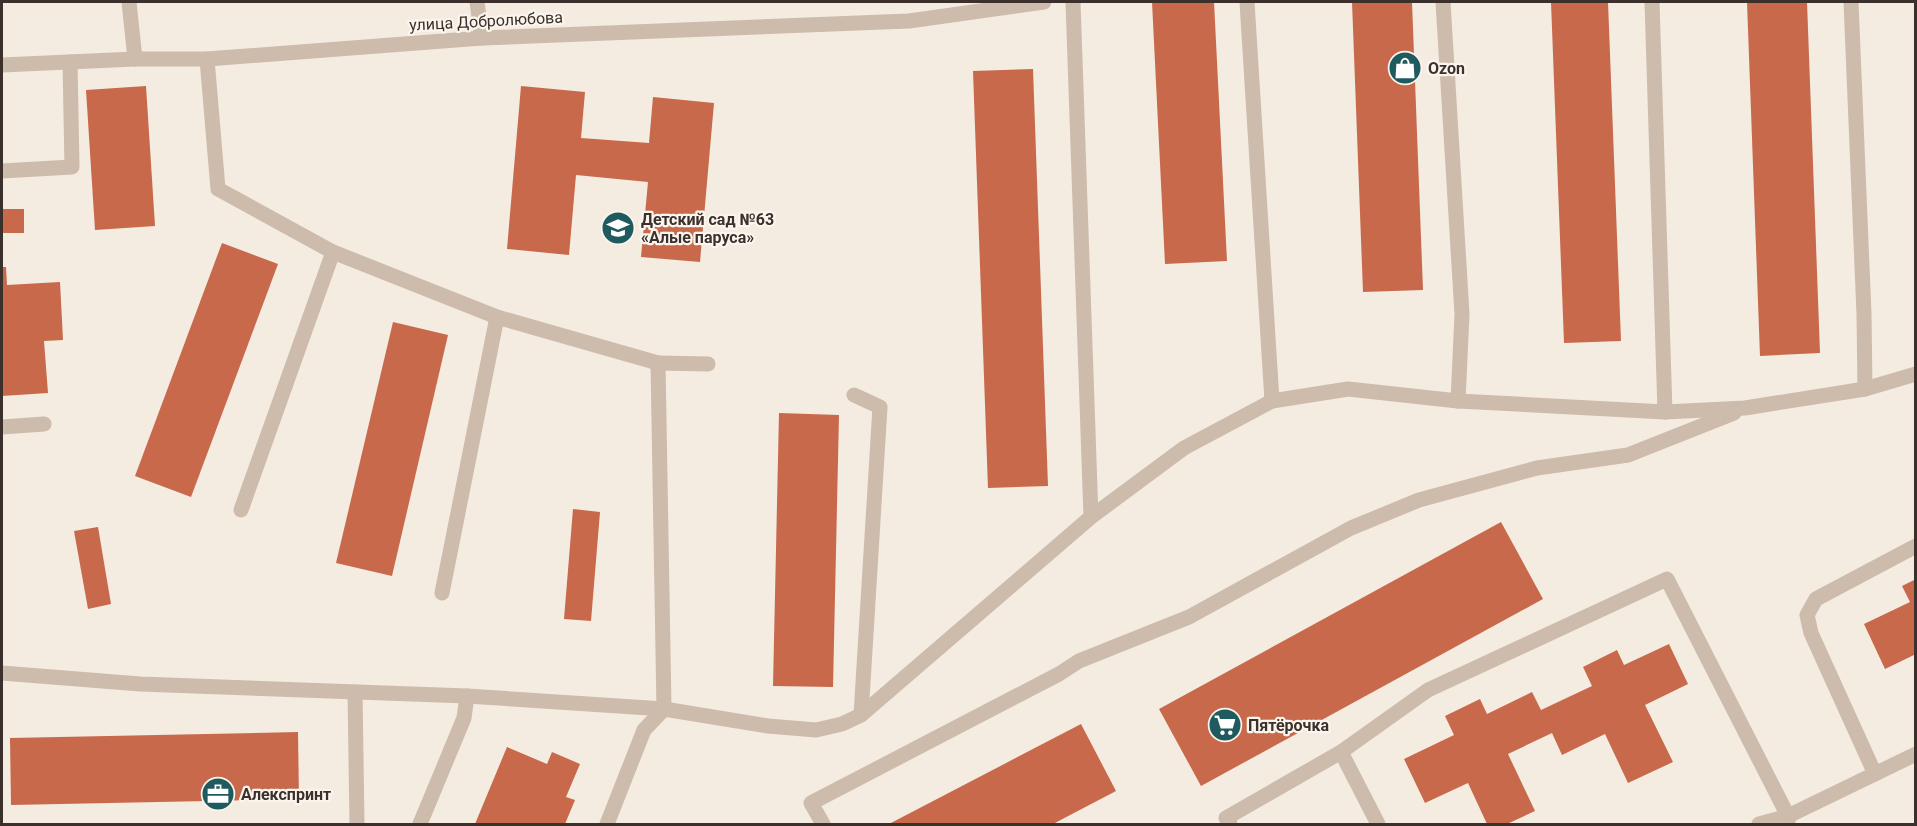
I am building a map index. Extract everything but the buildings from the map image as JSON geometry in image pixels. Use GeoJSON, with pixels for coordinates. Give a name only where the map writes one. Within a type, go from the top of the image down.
{"type":"FeatureCollection","features":[{"type":"Feature","properties":{"kind":"street"},"geometry":{"type":"LineString","coordinates":[[129,2],[135,59]]}},
{"type":"Feature","properties":{"kind":"street"},"geometry":{"type":"LineString","coordinates":[[477,2],[482,38]]}},
{"type":"Feature","properties":{"kind":"street","name":"улица Добролюбова"},"geometry":{"type":"LineString","coordinates":[[2,65],[135,59],[207,59],[482,38],[909,21],[1044,2]]}},
{"type":"Feature","properties":{"kind":"street"},"geometry":{"type":"LineString","coordinates":[[1073,2],[1091,517]]}},
{"type":"Feature","properties":{"kind":"street"},"geometry":{"type":"LineString","coordinates":[[1247,2],[1272,401]]}},
{"type":"Feature","properties":{"kind":"street"},"geometry":{"type":"LineString","coordinates":[[1443,2],[1462,314],[1458,401]]}},
{"type":"Feature","properties":{"kind":"street"},"geometry":{"type":"LineString","coordinates":[[1652,2],[1665,412]]}},
{"type":"Feature","properties":{"kind":"street"},"geometry":{"type":"LineString","coordinates":[[1851,2],[1865,389]]}},
{"type":"Feature","properties":{"kind":"street"},"geometry":{"type":"LineString","coordinates":[[207,59],[218,189],[333,252],[497,317],[658,363],[708,364]]}},
{"type":"Feature","properties":{"kind":"street"},"geometry":{"type":"LineString","coordinates":[[2,171],[72,167],[70,62]]}},
{"type":"Feature","properties":{"kind":"street"},"geometry":{"type":"LineString","coordinates":[[241,510],[333,252]]}},
{"type":"Feature","properties":{"kind":"street"},"geometry":{"type":"LineString","coordinates":[[442,593],[497,317]]}},
{"type":"Feature","properties":{"kind":"street"},"geometry":{"type":"LineString","coordinates":[[607,825],[645,729],[664,709],[658,363]]}},
{"type":"Feature","properties":{"kind":"street"},"geometry":{"type":"LineString","coordinates":[[2,673],[140,684],[467,696],[664,709],[768,726],[816,729],[842,724],[861,715],[1091,517],[1184,448],[1272,401],[1348,389],[1458,401],[1665,412],[1746,408],[1865,389],[1916,374]]}},
{"type":"Feature","properties":{"kind":"street"},"geometry":{"type":"LineString","coordinates":[[855,395],[880,407],[861,715]]}},
{"type":"Feature","properties":{"kind":"street"},"geometry":{"type":"LineString","coordinates":[[823,825],[812,803],[1059,674],[1078,661],[1189,617],[1351,528],[1419,500],[1537,468],[1628,455],[1746,408]]}},
{"type":"Feature","properties":{"kind":"street"},"geometry":{"type":"LineString","coordinates":[[2,428],[44,424]]}},
{"type":"Feature","properties":{"kind":"street"},"geometry":{"type":"LineString","coordinates":[[1875,774],[1811,633],[1807,615],[1815,598],[1916,546]]}},
{"type":"Feature","properties":{"kind":"street"},"geometry":{"type":"LineString","coordinates":[[1230,825],[1226,818],[1341,752],[1428,690],[1667,579],[1788,820]]}},
{"type":"Feature","properties":{"kind":"street"},"geometry":{"type":"LineString","coordinates":[[354,692],[357,825]]}},
{"type":"Feature","properties":{"kind":"street"},"geometry":{"type":"LineString","coordinates":[[420,825],[464,718],[467,696]]}},
{"type":"Feature","properties":{"kind":"street"},"geometry":{"type":"LineString","coordinates":[[1341,752],[1378,825]]}},
{"type":"Feature","properties":{"kind":"street"},"geometry":{"type":"LineString","coordinates":[[1759,825],[1788,820],[1916,754]]}},
{"type":"Feature","properties":{"kind":"place","name":"Ozon"},"geometry":{"type":"Point","coordinates":[1405,68]}},
{"type":"Feature","properties":{"kind":"place","name":"Детский сад №63 «Алые паруса»"},"geometry":{"type":"Point","coordinates":[618,228]}},
{"type":"Feature","properties":{"kind":"place","name":"Пятёрочка"},"geometry":{"type":"Point","coordinates":[1225,725]}},
{"type":"Feature","properties":{"kind":"place","name":"Алекспринт"},"geometry":{"type":"Point","coordinates":[218,794]}}]}
